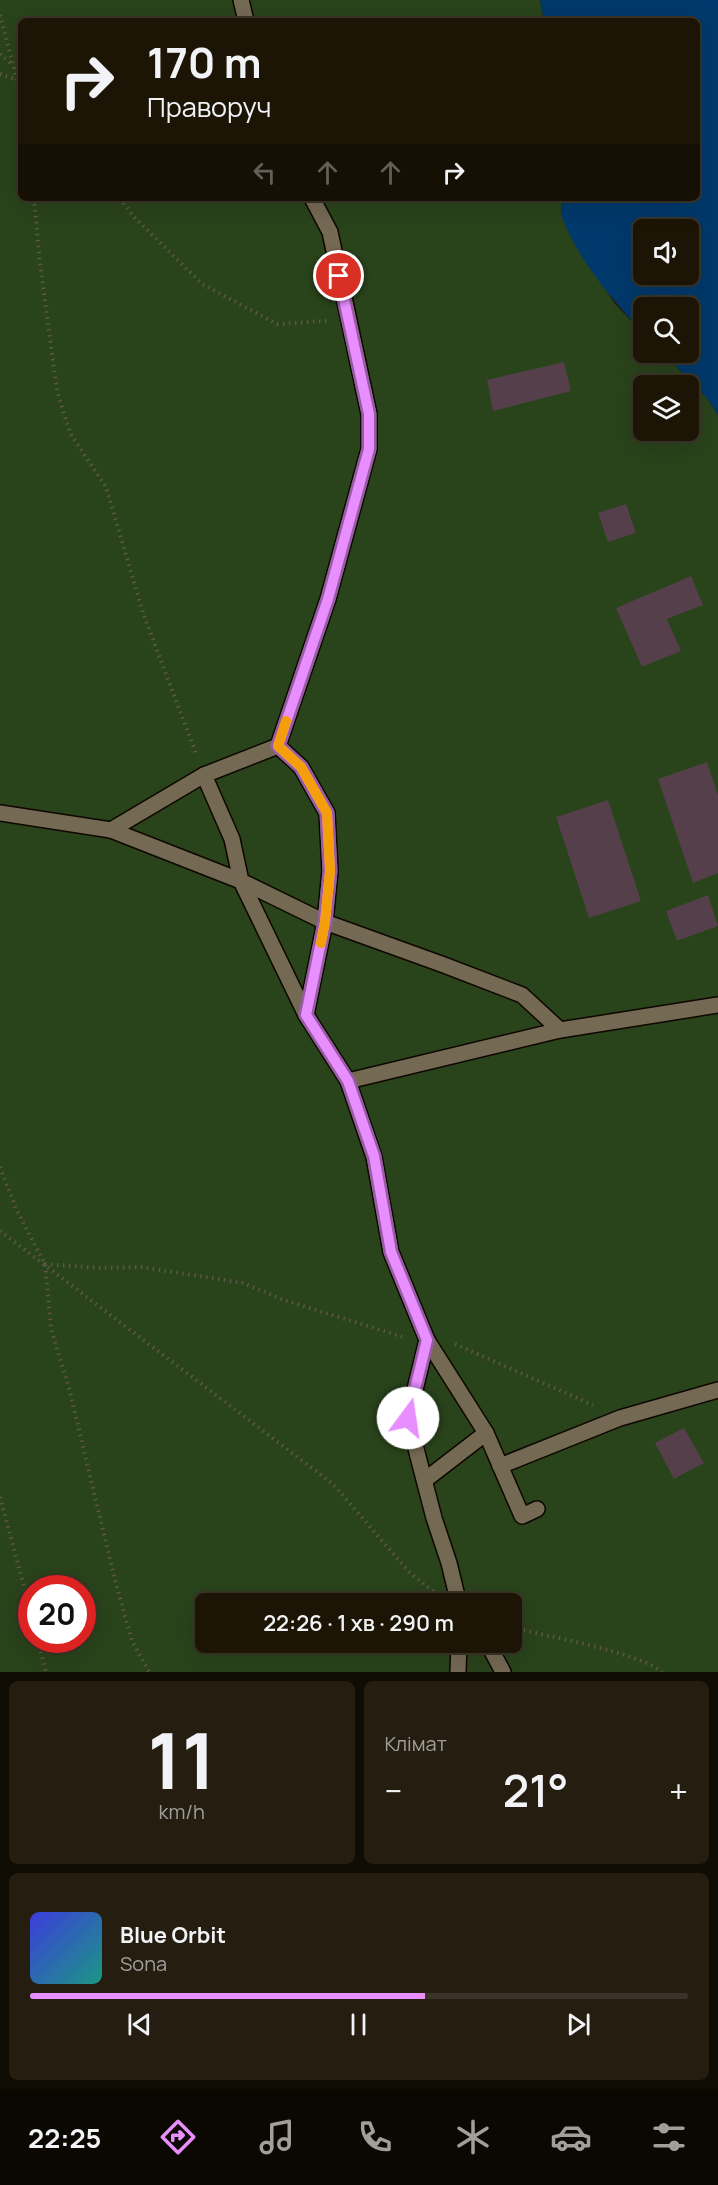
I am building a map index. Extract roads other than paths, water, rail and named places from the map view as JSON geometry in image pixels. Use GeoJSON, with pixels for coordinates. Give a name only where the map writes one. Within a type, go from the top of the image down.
{"type":"FeatureCollection","features":[{"type":"Feature","properties":{"kind":"lane"},"geometry":{"type":"LineString","coordinates":[[241,0],[245,18]]}},
{"type":"Feature","properties":{"kind":"lane"},"geometry":{"type":"LineString","coordinates":[[111,831],[204,776],[278,746],[328,599],[369,449],[369,414],[330,232],[314,201]]}},
{"type":"Feature","properties":{"kind":"lane"},"geometry":{"type":"LineString","coordinates":[[278,746],[301,767],[327,813],[330,871],[325,922],[306,1015]]}},
{"type":"Feature","properties":{"kind":"lane"},"geometry":{"type":"LineString","coordinates":[[204,776],[232,839],[241,881],[306,1015],[348,1081],[374,1156],[391,1252],[427,1340],[486,1433],[522,1516],[537,1509]]}},
{"type":"Feature","properties":{"kind":"lane"},"geometry":{"type":"LineString","coordinates":[[0,813],[111,831],[241,881],[325,922],[522,995],[560,1030]]}},
{"type":"Feature","properties":{"kind":"lane"},"geometry":{"type":"LineString","coordinates":[[348,1081],[560,1030],[718,1005]]}},
{"type":"Feature","properties":{"kind":"lane"},"geometry":{"type":"LineString","coordinates":[[427,1340],[408,1418],[456,1593]]}},
{"type":"Feature","properties":{"kind":"lane"},"geometry":{"type":"LineString","coordinates":[[500,1466],[620,1418],[718,1390]]}},
{"type":"Feature","properties":{"kind":"lane"},"geometry":{"type":"LineString","coordinates":[[425,1480],[486,1433]]}},
{"type":"Feature","properties":{"kind":"lane"},"geometry":{"type":"LineString","coordinates":[[458,1672],[459,1653]]}},
{"type":"Feature","properties":{"kind":"lane"},"geometry":{"type":"LineString","coordinates":[[493,1653],[503,1672]]}},
{"type":"Feature","properties":{"kind":"water"},"geometry":{"type":"Polygon","coordinates":[[[540,0],[718,0],[718,415],[699,390],[699,375],[685,375],[673,363],[699,363],[699,297],[633,297],[633,322],[586,263],[576,248],[562,217],[561,201],[700,201],[700,18],[543,18],[540,0]]]}}]}
